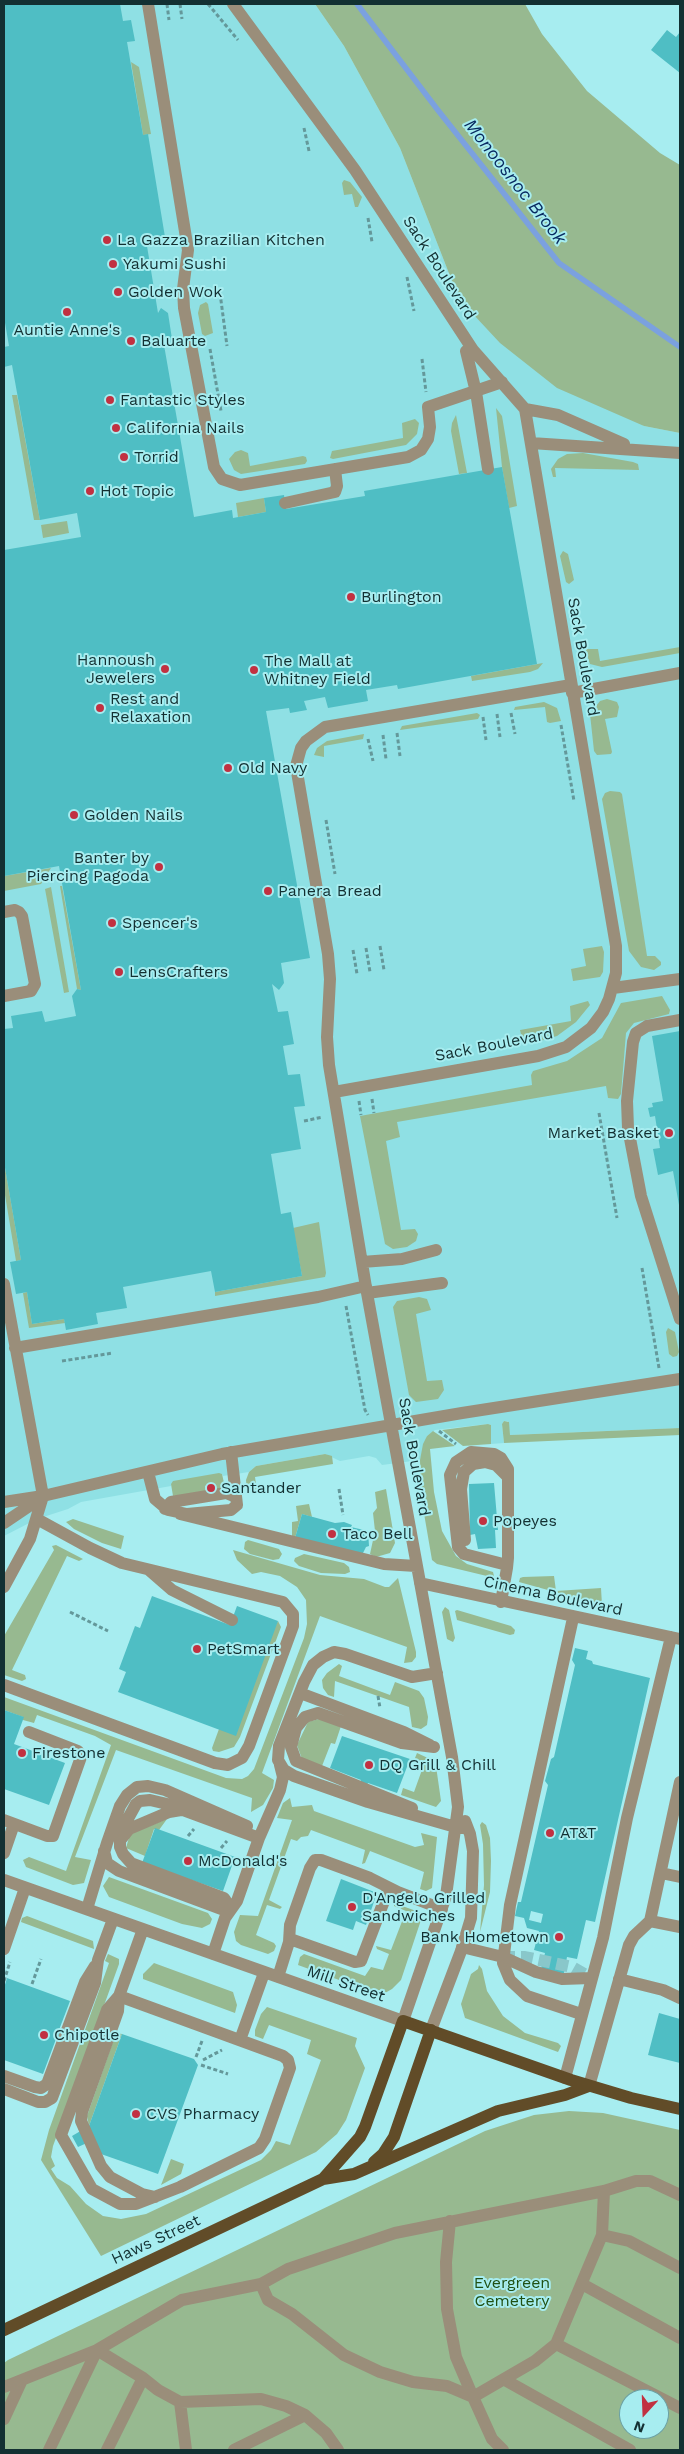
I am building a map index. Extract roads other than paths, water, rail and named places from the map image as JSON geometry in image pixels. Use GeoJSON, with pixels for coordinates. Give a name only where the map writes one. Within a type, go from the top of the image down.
{"type":"FeatureCollection","features":[{"type":"Feature","properties":{"kind":"main road","name":"Mill Street"},"geometry":{"type":"LineString","coordinates":[[403,2021],[589,2086],[680,2109]]}},
{"type":"Feature","properties":{"kind":"main road","name":"Haws Street"},"geometry":{"type":"LineString","coordinates":[[323,2179],[360,2138],[403,2021]]}},
{"type":"Feature","properties":{"kind":"main road","name":"Haws Street"},"geometry":{"type":"LineString","coordinates":[[366,2168],[383,2154],[394,2137],[431,2030]]}},
{"type":"Feature","properties":{"kind":"main road","name":"Haws Street"},"geometry":{"type":"LineString","coordinates":[[4,2330],[323,2179],[354,2174],[498,2111],[520,2104],[565,2095],[589,2086]]}},
{"type":"Feature","properties":{"kind":"street"},"geometry":{"type":"LineString","coordinates":[[148,4],[188,250],[183,289],[184,308],[210,446],[217,473],[226,482],[235,484],[335,469],[416,454],[428,439],[430,427],[428,407],[502,382]]}},
{"type":"Feature","properties":{"kind":"street","name":"Sack Boulevard"},"geometry":{"type":"LineString","coordinates":[[233,4],[355,170],[473,350],[525,409],[616,946],[616,973],[613,988],[602,1012],[591,1028],[575,1041],[558,1050],[334,1092],[362,1262],[451,1753],[458,1808],[454,1827],[450,1873],[442,1909],[403,2021]]}},
{"type":"Feature","properties":{"kind":"street"},"geometry":{"type":"LineString","coordinates":[[466,351],[476,392],[488,469]]}},
{"type":"Feature","properties":{"kind":"street"},"geometry":{"type":"LineString","coordinates":[[525,409],[558,415],[604,436],[638,448]]}},
{"type":"Feature","properties":{"kind":"street"},"geometry":{"type":"LineString","coordinates":[[531,443],[638,448],[680,453]]}},
{"type":"Feature","properties":{"kind":"street"},"geometry":{"type":"LineString","coordinates":[[285,503],[336,492],[335,469]]}},
{"type":"Feature","properties":{"kind":"street"},"geometry":{"type":"LineString","coordinates":[[334,1092],[327,1037],[328,954],[297,776],[297,762],[301,748],[310,736],[332,725],[680,673]]}},
{"type":"Feature","properties":{"kind":"street"},"geometry":{"type":"LineString","coordinates":[[4,912],[15,910],[22,916],[35,984],[31,991],[4,996]]}},
{"type":"Feature","properties":{"kind":"street"},"geometry":{"type":"LineString","coordinates":[[613,988],[680,979]]}},
{"type":"Feature","properties":{"kind":"street"},"geometry":{"type":"LineString","coordinates":[[680,1020],[647,1026],[636,1033],[633,1042],[627,1101],[628,1128],[641,1196],[680,1320]]}},
{"type":"Feature","properties":{"kind":"street"},"geometry":{"type":"LineString","coordinates":[[362,1262],[402,1259],[436,1250]]}},
{"type":"Feature","properties":{"kind":"street"},"geometry":{"type":"LineString","coordinates":[[15,1348],[367,1289],[442,1283]]}},
{"type":"Feature","properties":{"kind":"street"},"geometry":{"type":"LineString","coordinates":[[4,1284],[42,1496],[30,1539],[4,1587]]}},
{"type":"Feature","properties":{"kind":"street"},"geometry":{"type":"LineString","coordinates":[[4,1502],[42,1496],[231,1452],[680,1379]]}},
{"type":"Feature","properties":{"kind":"street"},"geometry":{"type":"LineString","coordinates":[[180,1514],[231,1510],[237,1505],[231,1452]]}},
{"type":"Feature","properties":{"kind":"street"},"geometry":{"type":"LineString","coordinates":[[500,1602],[508,1565],[508,1469],[501,1458],[494,1454],[468,1453],[456,1462],[450,1476],[458,1547],[464,1554],[473,1558],[508,1565]]}},
{"type":"Feature","properties":{"kind":"street"},"geometry":{"type":"LineString","coordinates":[[473,1558],[467,1552],[465,1546],[462,1489],[464,1472],[473,1464],[491,1463],[504,1471],[509,1486]]}},
{"type":"Feature","properties":{"kind":"street"},"geometry":{"type":"LineString","coordinates":[[148,1472],[155,1499],[166,1509],[180,1514],[384,1564],[416,1566]]}},
{"type":"Feature","properties":{"kind":"street"},"geometry":{"type":"LineString","coordinates":[[166,1509],[170,1502],[226,1493],[236,1497]]}},
{"type":"Feature","properties":{"kind":"street"},"geometry":{"type":"LineString","coordinates":[[4,1523],[42,1496]]}},
{"type":"Feature","properties":{"kind":"street"},"geometry":{"type":"LineString","coordinates":[[4,1685],[216,1763],[228,1765],[242,1758],[249,1746],[293,1626],[293,1614],[283,1602],[149,1570],[108,1557],[37,1519]]}},
{"type":"Feature","properties":{"kind":"street"},"geometry":{"type":"LineString","coordinates":[[149,1570],[172,1590],[232,1620]]}},
{"type":"Feature","properties":{"kind":"street","name":"Cinema Boulevard"},"geometry":{"type":"LineString","coordinates":[[420,1583],[574,1618],[676,1638]]}},
{"type":"Feature","properties":{"kind":"street"},"geometry":{"type":"LineString","coordinates":[[574,1618],[510,1905],[503,1957],[506,1973],[510,1980],[527,1996],[581,2014]]}},
{"type":"Feature","properties":{"kind":"street"},"geometry":{"type":"LineString","coordinates":[[565,2078],[603,1938],[626,1818],[676,1638]]}},
{"type":"Feature","properties":{"kind":"street"},"geometry":{"type":"LineString","coordinates":[[213,1954],[229,1912],[237,1900],[259,1838],[280,1790],[283,1777],[278,1755],[279,1746],[300,1693],[314,1665],[323,1657],[334,1652],[412,1676],[436,1673]]}},
{"type":"Feature","properties":{"kind":"street"},"geometry":{"type":"LineString","coordinates":[[300,1693],[404,1732],[451,1753]]}},
{"type":"Feature","properties":{"kind":"street"},"geometry":{"type":"LineString","coordinates":[[434,1747],[402,1743],[318,1713],[311,1714],[301,1720],[291,1747],[293,1757],[299,1763],[382,1794],[434,1820]]}},
{"type":"Feature","properties":{"kind":"street"},"geometry":{"type":"LineString","coordinates":[[4,1853],[9,1822],[47,1836],[53,1836],[81,1757],[81,1754],[75,1750],[29,1732]]}},
{"type":"Feature","properties":{"kind":"street"},"geometry":{"type":"LineString","coordinates":[[280,1765],[294,1776],[368,1802],[454,1827],[468,1828]]}},
{"type":"Feature","properties":{"kind":"street"},"geometry":{"type":"LineString","coordinates":[[589,2086],[631,1940],[650,1921],[661,1873],[676,1824],[680,1782]]}},
{"type":"Feature","properties":{"kind":"street"},"geometry":{"type":"LineString","coordinates":[[87,1909],[104,1851],[123,1800],[132,1790],[142,1786],[165,1790],[232,1819],[255,1832],[259,1838]]}},
{"type":"Feature","properties":{"kind":"street"},"geometry":{"type":"LineString","coordinates":[[229,1912],[228,1904],[224,1898],[131,1863],[123,1854],[120,1842],[125,1824],[133,1807],[140,1801],[158,1802],[259,1838]]}},
{"type":"Feature","properties":{"kind":"street"},"geometry":{"type":"LineString","coordinates":[[431,2030],[471,1918],[473,1851],[468,1828],[458,1808]]}},
{"type":"Feature","properties":{"kind":"street"},"geometry":{"type":"LineString","coordinates":[[120,1842],[129,1829],[170,1812],[183,1810]]}},
{"type":"Feature","properties":{"kind":"street"},"geometry":{"type":"LineString","coordinates":[[104,1851],[104,1859],[117,1870],[229,1912]]}},
{"type":"Feature","properties":{"kind":"street"},"geometry":{"type":"LineString","coordinates":[[278,1977],[290,1939],[290,1924],[310,1868],[315,1860],[321,1860],[352,1871],[442,1909]]}},
{"type":"Feature","properties":{"kind":"street"},"geometry":{"type":"LineString","coordinates":[[661,1873],[680,1877]]}},
{"type":"Feature","properties":{"kind":"street","name":"Mill Street"},"geometry":{"type":"LineString","coordinates":[[4,1880],[403,2021]]}},
{"type":"Feature","properties":{"kind":"street"},"geometry":{"type":"LineString","coordinates":[[4,1949],[25,1888]]}},
{"type":"Feature","properties":{"kind":"street"},"geometry":{"type":"LineString","coordinates":[[290,1939],[355,1962],[361,1961],[389,1888]]}},
{"type":"Feature","properties":{"kind":"street"},"geometry":{"type":"LineString","coordinates":[[4,2089],[38,2102],[45,2102],[52,2098],[95,1983],[97,1964],[113,1918]]}},
{"type":"Feature","properties":{"kind":"street"},"geometry":{"type":"LineString","coordinates":[[650,1921],[680,1927]]}},
{"type":"Feature","properties":{"kind":"street"},"geometry":{"type":"LineString","coordinates":[[118,1996],[286,2057],[290,2068],[261,2146],[188,2183],[136,2204],[126,2205],[98,2194],[88,2184],[62,2139],[62,2132],[107,2010],[118,1996],[143,1929]]}},
{"type":"Feature","properties":{"kind":"street"},"geometry":{"type":"LineString","coordinates":[[462,1947],[503,1957],[536,1972],[562,1979],[591,1978]]}},
{"type":"Feature","properties":{"kind":"street"},"geometry":{"type":"LineString","coordinates":[[4,2076],[35,2088],[41,2088],[47,2084],[85,1982],[97,1964]]}},
{"type":"Feature","properties":{"kind":"street"},"geometry":{"type":"LineString","coordinates":[[240,2040],[264,1973]]}},
{"type":"Feature","properties":{"kind":"street"},"geometry":{"type":"LineString","coordinates":[[619,1979],[663,1990],[680,1998]]}},
{"type":"Feature","properties":{"kind":"street"},"geometry":{"type":"LineString","coordinates":[[118,1996],[118,2011],[82,2112],[81,2121],[101,2166],[110,2177],[142,2194],[155,2197]]}},
{"type":"Feature","properties":{"kind":"street"},"geometry":{"type":"LineString","coordinates":[[4,2387],[97,2350],[182,2300],[261,2284],[288,2269],[338,2250],[395,2233],[604,2191],[636,2181],[650,2181],[680,2195]]}},
{"type":"Feature","properties":{"kind":"street"},"geometry":{"type":"LineString","coordinates":[[473,2397],[535,2361],[556,2344],[602,2235],[604,2191]]}},
{"type":"Feature","properties":{"kind":"street"},"geometry":{"type":"LineString","coordinates":[[450,2221],[446,2262],[447,2309],[456,2357],[492,2439],[503,2450]]}},
{"type":"Feature","properties":{"kind":"street"},"geometry":{"type":"LineString","coordinates":[[602,2235],[629,2241],[680,2268]]}},
{"type":"Feature","properties":{"kind":"street"},"geometry":{"type":"LineString","coordinates":[[261,2284],[268,2300],[292,2314],[344,2355],[380,2372],[413,2382],[447,2386],[473,2397]]}},
{"type":"Feature","properties":{"kind":"street"},"geometry":{"type":"LineString","coordinates":[[582,2284],[680,2338]]}},
{"type":"Feature","properties":{"kind":"street"},"geometry":{"type":"LineString","coordinates":[[556,2344],[680,2408]]}},
{"type":"Feature","properties":{"kind":"street"},"geometry":{"type":"LineString","coordinates":[[97,2350],[143,2378],[158,2390],[180,2402],[261,2399],[275,2402],[305,2415],[326,2433],[338,2450]]}},
{"type":"Feature","properties":{"kind":"street"},"geometry":{"type":"LineString","coordinates":[[49,2450],[97,2350]]}},
{"type":"Feature","properties":{"kind":"street"},"geometry":{"type":"LineString","coordinates":[[107,2450],[143,2378]]}},
{"type":"Feature","properties":{"kind":"street"},"geometry":{"type":"LineString","coordinates":[[4,2419],[22,2380]]}},
{"type":"Feature","properties":{"kind":"street"},"geometry":{"type":"LineString","coordinates":[[504,2380],[630,2450]]}},
{"type":"Feature","properties":{"kind":"street"},"geometry":{"type":"LineString","coordinates":[[180,2402],[186,2450]]}},
{"type":"Feature","properties":{"kind":"street"},"geometry":{"type":"LineString","coordinates":[[234,2450],[305,2415]]}},
{"type":"Feature","properties":{"kind":"waterway","name":"Monoosnoc Brook"},"geometry":{"type":"LineString","coordinates":[[357,4],[559,263],[680,347]]}},
{"type":"Feature","properties":{"kind":"tunnel"},"geometry":{"type":"LineString","coordinates":[[503,1957],[525,1957],[572,1967],[591,1978]]}},
{"type":"Feature","properties":{"kind":"place","name":"La Gazza Brazilian Kitchen"},"geometry":{"type":"Point","coordinates":[107,240]}},
{"type":"Feature","properties":{"kind":"place","name":"Yakumi Sushi"},"geometry":{"type":"Point","coordinates":[113,264]}},
{"type":"Feature","properties":{"kind":"place","name":"Golden Wok"},"geometry":{"type":"Point","coordinates":[118,292]}},
{"type":"Feature","properties":{"kind":"place","name":"Auntie Anne's"},"geometry":{"type":"Point","coordinates":[67,312]}},
{"type":"Feature","properties":{"kind":"place","name":"Baluarte"},"geometry":{"type":"Point","coordinates":[131,341]}},
{"type":"Feature","properties":{"kind":"place","name":"Fantastic Styles"},"geometry":{"type":"Point","coordinates":[110,400]}},
{"type":"Feature","properties":{"kind":"place","name":"California Nails"},"geometry":{"type":"Point","coordinates":[116,428]}},
{"type":"Feature","properties":{"kind":"place","name":"Torrid"},"geometry":{"type":"Point","coordinates":[124,457]}},
{"type":"Feature","properties":{"kind":"place","name":"Hot Topic"},"geometry":{"type":"Point","coordinates":[90,491]}},
{"type":"Feature","properties":{"kind":"place","name":"Burlington"},"geometry":{"type":"Point","coordinates":[351,597]}},
{"type":"Feature","properties":{"kind":"place","name":"Hannoush Jewelers"},"geometry":{"type":"Point","coordinates":[165,669]}},
{"type":"Feature","properties":{"kind":"place","name":"The Mall at Whitney Field"},"geometry":{"type":"Point","coordinates":[254,670]}},
{"type":"Feature","properties":{"kind":"place","name":"Rest and Relaxation"},"geometry":{"type":"Point","coordinates":[100,708]}},
{"type":"Feature","properties":{"kind":"place","name":"Old Navy"},"geometry":{"type":"Point","coordinates":[228,768]}},
{"type":"Feature","properties":{"kind":"place","name":"Golden Nails"},"geometry":{"type":"Point","coordinates":[74,815]}},
{"type":"Feature","properties":{"kind":"place","name":"Banter by Piercing Pagoda"},"geometry":{"type":"Point","coordinates":[159,867]}},
{"type":"Feature","properties":{"kind":"place","name":"Panera Bread"},"geometry":{"type":"Point","coordinates":[268,891]}},
{"type":"Feature","properties":{"kind":"place","name":"Spencer's"},"geometry":{"type":"Point","coordinates":[112,923]}},
{"type":"Feature","properties":{"kind":"place","name":"LensCrafters"},"geometry":{"type":"Point","coordinates":[119,972]}},
{"type":"Feature","properties":{"kind":"place","name":"Market Basket"},"geometry":{"type":"Point","coordinates":[669,1133]}},
{"type":"Feature","properties":{"kind":"place","name":"Santander"},"geometry":{"type":"Point","coordinates":[211,1488]}},
{"type":"Feature","properties":{"kind":"place","name":"Popeyes"},"geometry":{"type":"Point","coordinates":[483,1521]}},
{"type":"Feature","properties":{"kind":"place","name":"Taco Bell"},"geometry":{"type":"Point","coordinates":[332,1534]}},
{"type":"Feature","properties":{"kind":"place","name":"PetSmart"},"geometry":{"type":"Point","coordinates":[197,1649]}},
{"type":"Feature","properties":{"kind":"place","name":"Firestone"},"geometry":{"type":"Point","coordinates":[22,1753]}},
{"type":"Feature","properties":{"kind":"place","name":"DQ Grill & Chill"},"geometry":{"type":"Point","coordinates":[369,1765]}},
{"type":"Feature","properties":{"kind":"place","name":"AT&T"},"geometry":{"type":"Point","coordinates":[550,1833]}},
{"type":"Feature","properties":{"kind":"place","name":"McDonald's"},"geometry":{"type":"Point","coordinates":[188,1861]}},
{"type":"Feature","properties":{"kind":"place","name":"D'Angelo Grilled Sandwiches"},"geometry":{"type":"Point","coordinates":[352,1907]}},
{"type":"Feature","properties":{"kind":"place","name":"Bank Hometown"},"geometry":{"type":"Point","coordinates":[559,1937]}},
{"type":"Feature","properties":{"kind":"place","name":"Chipotle"},"geometry":{"type":"Point","coordinates":[44,2035]}},
{"type":"Feature","properties":{"kind":"place","name":"CVS Pharmacy"},"geometry":{"type":"Point","coordinates":[136,2114]}},
{"type":"Feature","properties":{"kind":"park label","name":"Evergreen Cemetery"},"geometry":{"type":"Point","coordinates":[512,2292]}}]}
